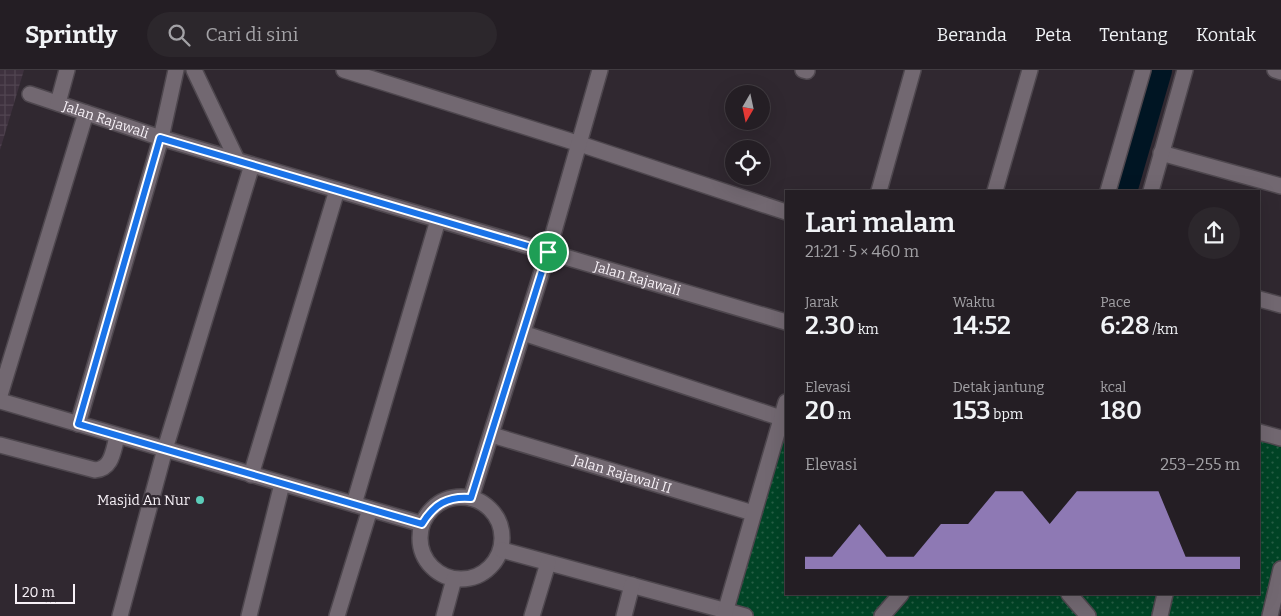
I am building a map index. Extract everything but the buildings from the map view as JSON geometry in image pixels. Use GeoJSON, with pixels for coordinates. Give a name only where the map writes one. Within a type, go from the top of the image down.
{"type":"FeatureCollection","features":[{"type":"Feature","properties":{"kind":"street"},"geometry":{"type":"LineString","coordinates":[[58,104],[67,70]]}},
{"type":"Feature","properties":{"kind":"street"},"geometry":{"type":"LineString","coordinates":[[78,424],[160,138],[176,70]]}},
{"type":"Feature","properties":{"kind":"street"},"geometry":{"type":"LineString","coordinates":[[194,70],[237,160]]}},
{"type":"Feature","properties":{"kind":"street"},"geometry":{"type":"LineString","coordinates":[[344,70],[580,144],[785,212]]}},
{"type":"Feature","properties":{"kind":"street"},"geometry":{"type":"LineString","coordinates":[[471,498],[492,436],[548,252],[600,70]]}},
{"type":"Feature","properties":{"kind":"street"},"geometry":{"type":"LineString","coordinates":[[879,190],[913,70]]}},
{"type":"Feature","properties":{"kind":"street"},"geometry":{"type":"LineString","coordinates":[[996,190],[1030,70]]}},
{"type":"Feature","properties":{"kind":"street"},"geometry":{"type":"LineString","coordinates":[[1108,190],[1143,70]]}},
{"type":"Feature","properties":{"kind":"street"},"geometry":{"type":"LineString","coordinates":[[1151,190],[1185,70]]}},
{"type":"Feature","properties":{"kind":"street"},"geometry":{"type":"LineString","coordinates":[[1275,70],[1281,72]]}},
{"type":"Feature","properties":{"kind":"street","name":"Jalan Rajawali"},"geometry":{"type":"LineString","coordinates":[[30,94],[160,138],[785,322]]}},
{"type":"Feature","properties":{"kind":"street"},"geometry":{"type":"LineString","coordinates":[[0,395],[86,113]]}},
{"type":"Feature","properties":{"kind":"street"},"geometry":{"type":"LineString","coordinates":[[1161,153],[1281,186]]}},
{"type":"Feature","properties":{"kind":"street"},"geometry":{"type":"LineString","coordinates":[[120,616],[165,449],[252,165]]}},
{"type":"Feature","properties":{"kind":"street"},"geometry":{"type":"LineString","coordinates":[[251,474],[337,190]]}},
{"type":"Feature","properties":{"kind":"street"},"geometry":{"type":"LineString","coordinates":[[354,504],[438,220]]}},
{"type":"Feature","properties":{"kind":"street"},"geometry":{"type":"LineString","coordinates":[[1260,299],[1281,305]]}},
{"type":"Feature","properties":{"kind":"street"},"geometry":{"type":"LineString","coordinates":[[523,334],[781,418]]}},
{"type":"Feature","properties":{"kind":"street"},"geometry":{"type":"LineString","coordinates":[[0,401],[117,437],[165,449],[422,524]]}},
{"type":"Feature","properties":{"kind":"street"},"geometry":{"type":"LineString","coordinates":[[724,613],[785,405]]}},
{"type":"Feature","properties":{"kind":"street"},"geometry":{"type":"LineString","coordinates":[[1260,432],[1281,438]]}},
{"type":"Feature","properties":{"kind":"street","name":"Jalan Rajawali II"},"geometry":{"type":"LineString","coordinates":[[492,436],[754,514]]}},
{"type":"Feature","properties":{"kind":"street"},"geometry":{"type":"LineString","coordinates":[[0,445],[95,470],[102,470],[108,466],[117,437]]}},
{"type":"Feature","properties":{"kind":"street"},"geometry":{"type":"LineString","coordinates":[[249,616],[282,484]]}},
{"type":"Feature","properties":{"kind":"street"},"geometry":{"type":"LineString","coordinates":[[456,497],[471,498],[486,505],[498,518],[503,533],[502,550],[496,561],[478,576],[454,579],[433,569],[425,559],[420,536],[422,524],[430,511],[442,502],[456,497]]}},
{"type":"Feature","properties":{"kind":"street"},"geometry":{"type":"LineString","coordinates":[[337,616],[370,509]]}},
{"type":"Feature","properties":{"kind":"street"},"geometry":{"type":"LineString","coordinates":[[502,550],[632,585],[724,613],[745,616]]}},
{"type":"Feature","properties":{"kind":"street"},"geometry":{"type":"LineString","coordinates":[[532,616],[548,563]]}},
{"type":"Feature","properties":{"kind":"street"},"geometry":{"type":"LineString","coordinates":[[1275,607],[1281,569]]}},
{"type":"Feature","properties":{"kind":"street"},"geometry":{"type":"LineString","coordinates":[[444,616],[454,579]]}},
{"type":"Feature","properties":{"kind":"street"},"geometry":{"type":"LineString","coordinates":[[624,616],[632,585]]}},
{"type":"Feature","properties":{"kind":"street"},"geometry":{"type":"LineString","coordinates":[[882,616],[900,595]]}},
{"type":"Feature","properties":{"kind":"street"},"geometry":{"type":"LineString","coordinates":[[1070,595],[1088,616]]}},
{"type":"Feature","properties":{"kind":"street"},"geometry":{"type":"LineString","coordinates":[[1160,616],[1165,595]]}},
{"type":"Feature","properties":{"kind":"shaded area"},"geometry":{"type":"Polygon","coordinates":[[[0,70],[24,70],[0,150],[0,70]]]}},
{"type":"Feature","properties":{"kind":"green space"},"geometry":{"type":"Polygon","coordinates":[[[785,405],[785,595],[1260,595],[1260,432],[1281,438],[1281,569],[1270,616],[724,616],[785,405]]]}},
{"type":"Feature","properties":{"kind":"waterway"},"geometry":{"type":"LineString","coordinates":[[1119,190],[1154,70]]}},
{"type":"Feature","properties":{"kind":"place","name":"Masjid An Nur"},"geometry":{"type":"Point","coordinates":[200,500]}},
{"type":"Feature","properties":{"kind":"route"},"geometry":{"type":"LineString","coordinates":[[160,138],[548,252],[492,436],[471,498],[456,497],[442,502],[430,511],[422,524],[165,449],[117,437],[78,424],[160,138]]}}]}
